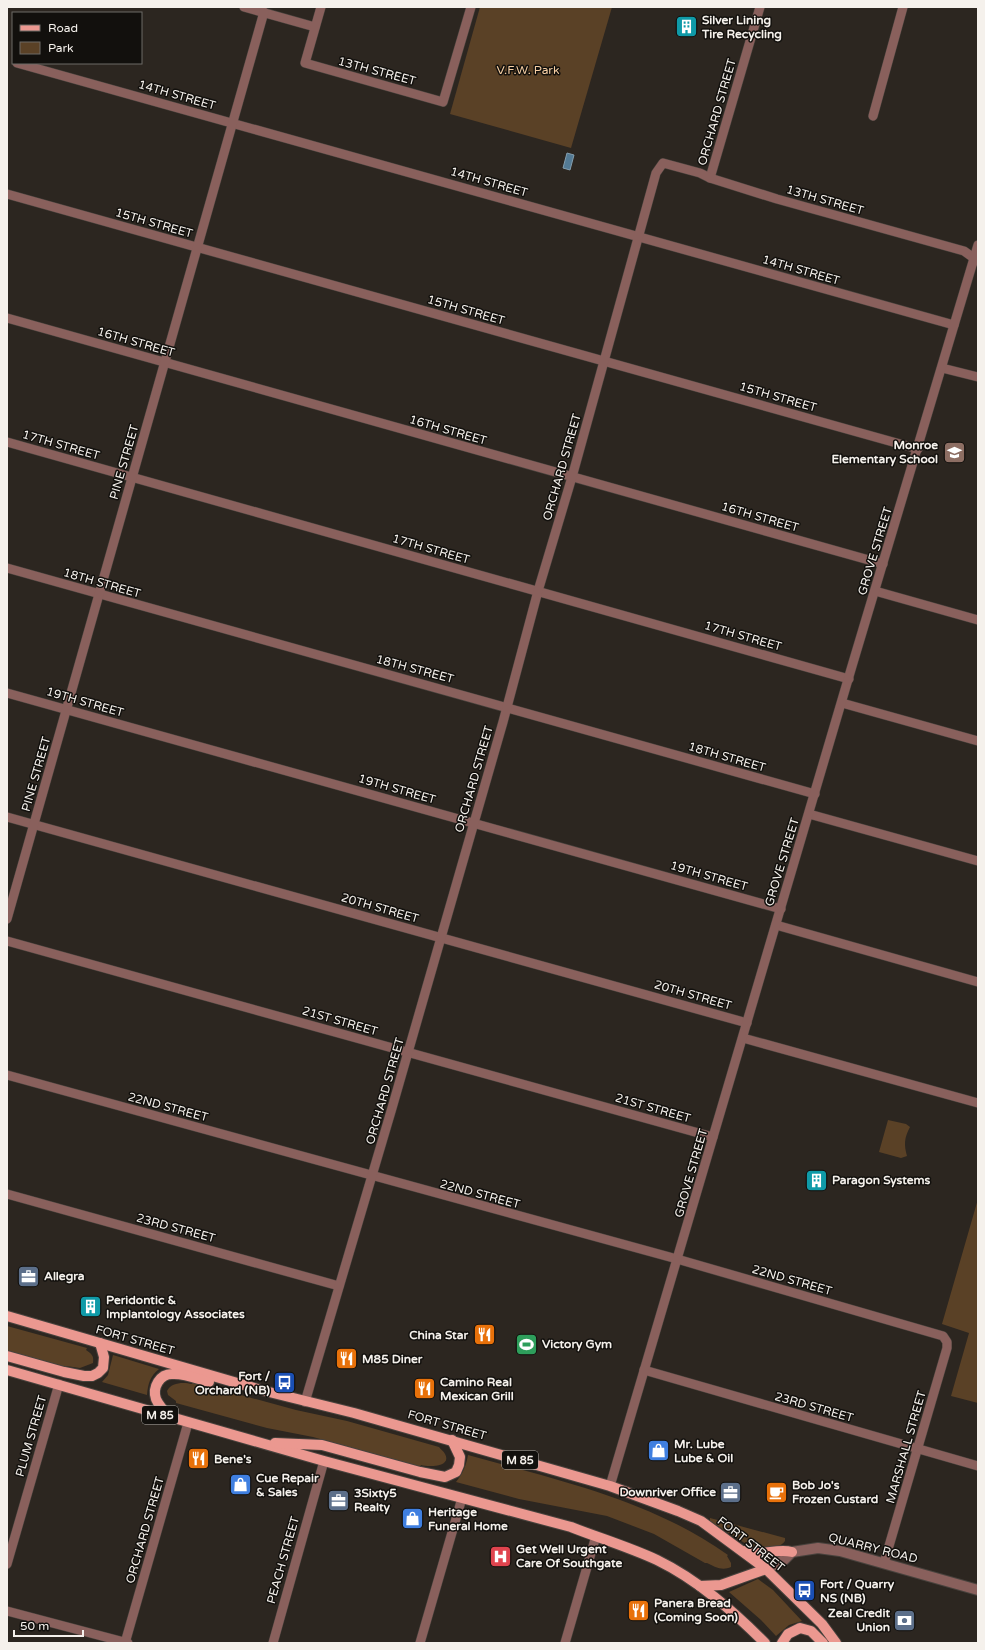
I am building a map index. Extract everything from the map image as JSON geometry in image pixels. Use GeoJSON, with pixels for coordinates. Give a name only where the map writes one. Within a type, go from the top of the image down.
{"type":"FeatureCollection","features":[{"type":"Feature","properties":{"kind":"main road","name":"FORT STREET"},"geometry":{"type":"LineString","coordinates":[[7,1316],[305,1402],[347,1411],[610,1486],[701,1521],[766,1569],[822,1624],[836,1643]]}},
{"type":"Feature","properties":{"kind":"main road"},"geometry":{"type":"LineString","coordinates":[[7,1356],[64,1372],[92,1376],[103,1368],[104,1357],[100,1343]]}},
{"type":"Feature","properties":{"kind":"main road","name":"M 85"},"geometry":{"type":"LineString","coordinates":[[7,1370],[188,1423],[571,1527],[596,1536],[657,1560],[700,1586],[740,1618],[765,1643]]}},
{"type":"Feature","properties":{"kind":"main road"},"geometry":{"type":"LineString","coordinates":[[171,1418],[160,1407],[157,1400],[156,1390],[160,1379],[172,1374],[191,1377],[310,1410],[334,1413],[347,1411]]}},
{"type":"Feature","properties":{"kind":"main road"},"geometry":{"type":"LineString","coordinates":[[259,1442],[322,1444],[426,1474],[445,1477],[456,1472],[459,1465],[460,1456],[452,1440]]}},
{"type":"Feature","properties":{"kind":"main road"},"geometry":{"type":"LineString","coordinates":[[739,1550],[752,1554],[783,1550],[792,1552]]}},
{"type":"Feature","properties":{"kind":"main road"},"geometry":{"type":"LineString","coordinates":[[700,1586],[720,1585],[766,1569]]}},
{"type":"Feature","properties":{"kind":"main road"},"geometry":{"type":"LineString","coordinates":[[782,1643],[788,1634],[800,1628],[811,1631],[823,1643]]}},
{"type":"Feature","properties":{"kind":"street"},"geometry":{"type":"LineString","coordinates":[[244,7],[316,27],[321,7]]}},
{"type":"Feature","properties":{"kind":"street","name":"13TH STREET"},"geometry":{"type":"LineString","coordinates":[[316,27],[304,63],[443,102],[471,7]]}},
{"type":"Feature","properties":{"kind":"street","name":"ORCHARD STREET"},"geometry":{"type":"LineString","coordinates":[[710,178],[760,7]]}},
{"type":"Feature","properties":{"kind":"street"},"geometry":{"type":"LineString","coordinates":[[874,116],[903,7]]}},
{"type":"Feature","properties":{"kind":"street","name":"PINE STREET"},"geometry":{"type":"LineString","coordinates":[[7,919],[264,12]]}},
{"type":"Feature","properties":{"kind":"street","name":"14TH STREET"},"geometry":{"type":"LineString","coordinates":[[21,64],[954,325]]}},
{"type":"Feature","properties":{"kind":"street","name":"13TH STREET"},"geometry":{"type":"LineString","coordinates":[[663,163],[700,173],[710,178],[777,199],[964,251],[976,260]]}},
{"type":"Feature","properties":{"kind":"street","name":"ORCHARD STREET"},"geometry":{"type":"LineString","coordinates":[[305,1402],[442,938],[656,173],[663,163]]}},
{"type":"Feature","properties":{"kind":"street","name":"15TH STREET"},"geometry":{"type":"LineString","coordinates":[[7,194],[918,449]]}},
{"type":"Feature","properties":{"kind":"street","name":"GROVE STREET"},"geometry":{"type":"LineString","coordinates":[[610,1486],[848,679],[954,325],[976,260],[978,245]]}},
{"type":"Feature","properties":{"kind":"street","name":"16TH STREET"},"geometry":{"type":"LineString","coordinates":[[7,318],[883,564]]}},
{"type":"Feature","properties":{"kind":"street"},"geometry":{"type":"LineString","coordinates":[[942,368],[978,377]]}},
{"type":"Feature","properties":{"kind":"street","name":"17TH STREET"},"geometry":{"type":"LineString","coordinates":[[7,442],[848,679]]}},
{"type":"Feature","properties":{"kind":"street","name":"18TH STREET"},"geometry":{"type":"LineString","coordinates":[[7,568],[815,794]]}},
{"type":"Feature","properties":{"kind":"street"},"geometry":{"type":"LineString","coordinates":[[875,591],[978,620]]}},
{"type":"Feature","properties":{"kind":"street","name":"19TH STREET"},"geometry":{"type":"LineString","coordinates":[[7,692],[781,908]]}},
{"type":"Feature","properties":{"kind":"street"},"geometry":{"type":"LineString","coordinates":[[842,703],[978,741]]}},
{"type":"Feature","properties":{"kind":"street"},"geometry":{"type":"LineString","coordinates":[[809,814],[978,861]]}},
{"type":"Feature","properties":{"kind":"street","name":"20TH STREET"},"geometry":{"type":"LineString","coordinates":[[7,817],[748,1022]]}},
{"type":"Feature","properties":{"kind":"street"},"geometry":{"type":"LineString","coordinates":[[776,925],[978,982]]}},
{"type":"Feature","properties":{"kind":"street","name":"21ST STREET"},"geometry":{"type":"LineString","coordinates":[[7,941],[713,1138]]}},
{"type":"Feature","properties":{"kind":"street"},"geometry":{"type":"LineString","coordinates":[[743,1038],[978,1103]]}},
{"type":"Feature","properties":{"kind":"street","name":"22ND STREET"},"geometry":{"type":"LineString","coordinates":[[7,1075],[677,1259],[939,1334],[945,1338]]}},
{"type":"Feature","properties":{"kind":"street","name":"23RD STREET"},"geometry":{"type":"LineString","coordinates":[[7,1194],[340,1286]]}},
{"type":"Feature","properties":{"kind":"street","name":"MARSHALL STREET"},"geometry":{"type":"LineString","coordinates":[[884,1563],[947,1348],[945,1338]]}},
{"type":"Feature","properties":{"kind":"street","name":"23RD STREET"},"geometry":{"type":"LineString","coordinates":[[644,1370],[978,1466]]}},
{"type":"Feature","properties":{"kind":"street","name":"PLUM STREET"},"geometry":{"type":"LineString","coordinates":[[7,1564],[59,1384]]}},
{"type":"Feature","properties":{"kind":"street","name":"ORCHARD STREET"},"geometry":{"type":"LineString","coordinates":[[126,1643],[188,1423]]}},
{"type":"Feature","properties":{"kind":"street","name":"PEACH STREET"},"geometry":{"type":"LineString","coordinates":[[273,1643],[324,1461]]}},
{"type":"Feature","properties":{"kind":"street"},"geometry":{"type":"LineString","coordinates":[[420,1643],[462,1498]]}},
{"type":"Feature","properties":{"kind":"street"},"geometry":{"type":"LineString","coordinates":[[565,1643],[596,1536]]}},
{"type":"Feature","properties":{"kind":"street","name":"QUARRY ROAD"},"geometry":{"type":"LineString","coordinates":[[766,1569],[784,1560],[792,1552],[818,1548],[840,1551],[978,1590]]}},
{"type":"Feature","properties":{"kind":"street"},"geometry":{"type":"LineString","coordinates":[[7,1611],[126,1643]]}},
{"type":"Feature","properties":{"kind":"green space","name":"V.F.W. Park"},"geometry":{"type":"Polygon","coordinates":[[[480,7],[612,7],[571,148],[450,114],[480,7]]]}},
{"type":"Feature","properties":{"kind":"green space"},"geometry":{"type":"Polygon","coordinates":[[[888,1120],[906,1124],[910,1127],[905,1142],[907,1156],[901,1158],[879,1152],[888,1120]]]}},
{"type":"Feature","properties":{"kind":"green space"},"geometry":{"type":"Polygon","coordinates":[[[978,1199],[978,1403],[951,1396],[969,1333],[942,1324],[978,1199]]]}},
{"type":"Feature","properties":{"kind":"green space"},"geometry":{"type":"Polygon","coordinates":[[[7,1326],[87,1348],[86,1350],[93,1357],[93,1363],[80,1368],[66,1366],[65,1368],[7,1352],[7,1326]]]}},
{"type":"Feature","properties":{"kind":"green space"},"geometry":{"type":"Polygon","coordinates":[[[113,1355],[159,1369],[153,1374],[150,1380],[147,1395],[102,1382],[108,1375],[113,1355]]]}},
{"type":"Feature","properties":{"kind":"green space"},"geometry":{"type":"Polygon","coordinates":[[[193,1382],[296,1410],[347,1421],[439,1447],[444,1452],[446,1458],[443,1464],[429,1466],[421,1465],[420,1467],[313,1437],[267,1428],[176,1403],[176,1401],[168,1395],[167,1391],[171,1386],[182,1383],[192,1384],[193,1382]]]}},
{"type":"Feature","properties":{"kind":"green space"},"geometry":{"type":"Polygon","coordinates":[[[468,1455],[570,1483],[636,1506],[668,1520],[698,1536],[728,1555],[727,1556],[731,1563],[731,1567],[722,1569],[705,1563],[654,1534],[607,1516],[519,1499],[456,1482],[461,1476],[468,1455]]]}},
{"type":"Feature","properties":{"kind":"green space"},"geometry":{"type":"Polygon","coordinates":[[[710,1518],[785,1538],[785,1541],[779,1546],[766,1549],[754,1549],[710,1521],[710,1518]]]}},
{"type":"Feature","properties":{"kind":"green space"},"geometry":{"type":"Polygon","coordinates":[[[758,1579],[773,1590],[802,1621],[789,1625],[776,1636],[761,1620],[729,1592],[758,1579]]]}},
{"type":"Feature","properties":{"kind":"water"},"geometry":{"type":"Polygon","coordinates":[[[567,153],[574,155],[570,170],[563,168],[567,153]]]}},
{"type":"Feature","properties":{"kind":"place","name":"Silver Lining Tire Recycling"},"geometry":{"type":"Point","coordinates":[686,27]}},
{"type":"Feature","properties":{"kind":"place","name":"Monroe Elementary School"},"geometry":{"type":"Point","coordinates":[954,452]}},
{"type":"Feature","properties":{"kind":"place","name":"Paragon Systems"},"geometry":{"type":"Point","coordinates":[817,1180]}},
{"type":"Feature","properties":{"kind":"place","name":"Allegra"},"geometry":{"type":"Point","coordinates":[28,1276]}},
{"type":"Feature","properties":{"kind":"place","name":"Peridontic & Implantology Associates"},"geometry":{"type":"Point","coordinates":[90,1307]}},
{"type":"Feature","properties":{"kind":"place","name":"China Star"},"geometry":{"type":"Point","coordinates":[484,1335]}},
{"type":"Feature","properties":{"kind":"place","name":"Victory Gym"},"geometry":{"type":"Point","coordinates":[527,1344]}},
{"type":"Feature","properties":{"kind":"place","name":"M85 Diner"},"geometry":{"type":"Point","coordinates":[346,1359]}},
{"type":"Feature","properties":{"kind":"place","name":"Fort / Orchard (NB)"},"geometry":{"type":"Point","coordinates":[285,1383]}},
{"type":"Feature","properties":{"kind":"place","name":"Camino Real Mexican Grill"},"geometry":{"type":"Point","coordinates":[425,1389]}},
{"type":"Feature","properties":{"kind":"place","name":"Mr. Lube Lube & Oil"},"geometry":{"type":"Point","coordinates":[658,1451]}},
{"type":"Feature","properties":{"kind":"place","name":"Bene's"},"geometry":{"type":"Point","coordinates":[198,1459]}},
{"type":"Feature","properties":{"kind":"place","name":"Cue Repair & Sales"},"geometry":{"type":"Point","coordinates":[241,1485]}},
{"type":"Feature","properties":{"kind":"place","name":"Downriver Office"},"geometry":{"type":"Point","coordinates":[731,1492]}},
{"type":"Feature","properties":{"kind":"place","name":"Bob Jo's Frozen Custard"},"geometry":{"type":"Point","coordinates":[776,1492]}},
{"type":"Feature","properties":{"kind":"place","name":"3Sixty5 Realty"},"geometry":{"type":"Point","coordinates":[339,1500]}},
{"type":"Feature","properties":{"kind":"place","name":"Heritage Funeral Home"},"geometry":{"type":"Point","coordinates":[413,1519]}},
{"type":"Feature","properties":{"kind":"place","name":"Get Well Urgent Care Of Southgate"},"geometry":{"type":"Point","coordinates":[501,1556]}},
{"type":"Feature","properties":{"kind":"place","name":"Fort / Quarry NS (NB)"},"geometry":{"type":"Point","coordinates":[804,1591]}},
{"type":"Feature","properties":{"kind":"place","name":"Panera Bread (Coming Soon)"},"geometry":{"type":"Point","coordinates":[638,1610]}},
{"type":"Feature","properties":{"kind":"place","name":"Zeal Credit Union"},"geometry":{"type":"Point","coordinates":[905,1620]}}]}
